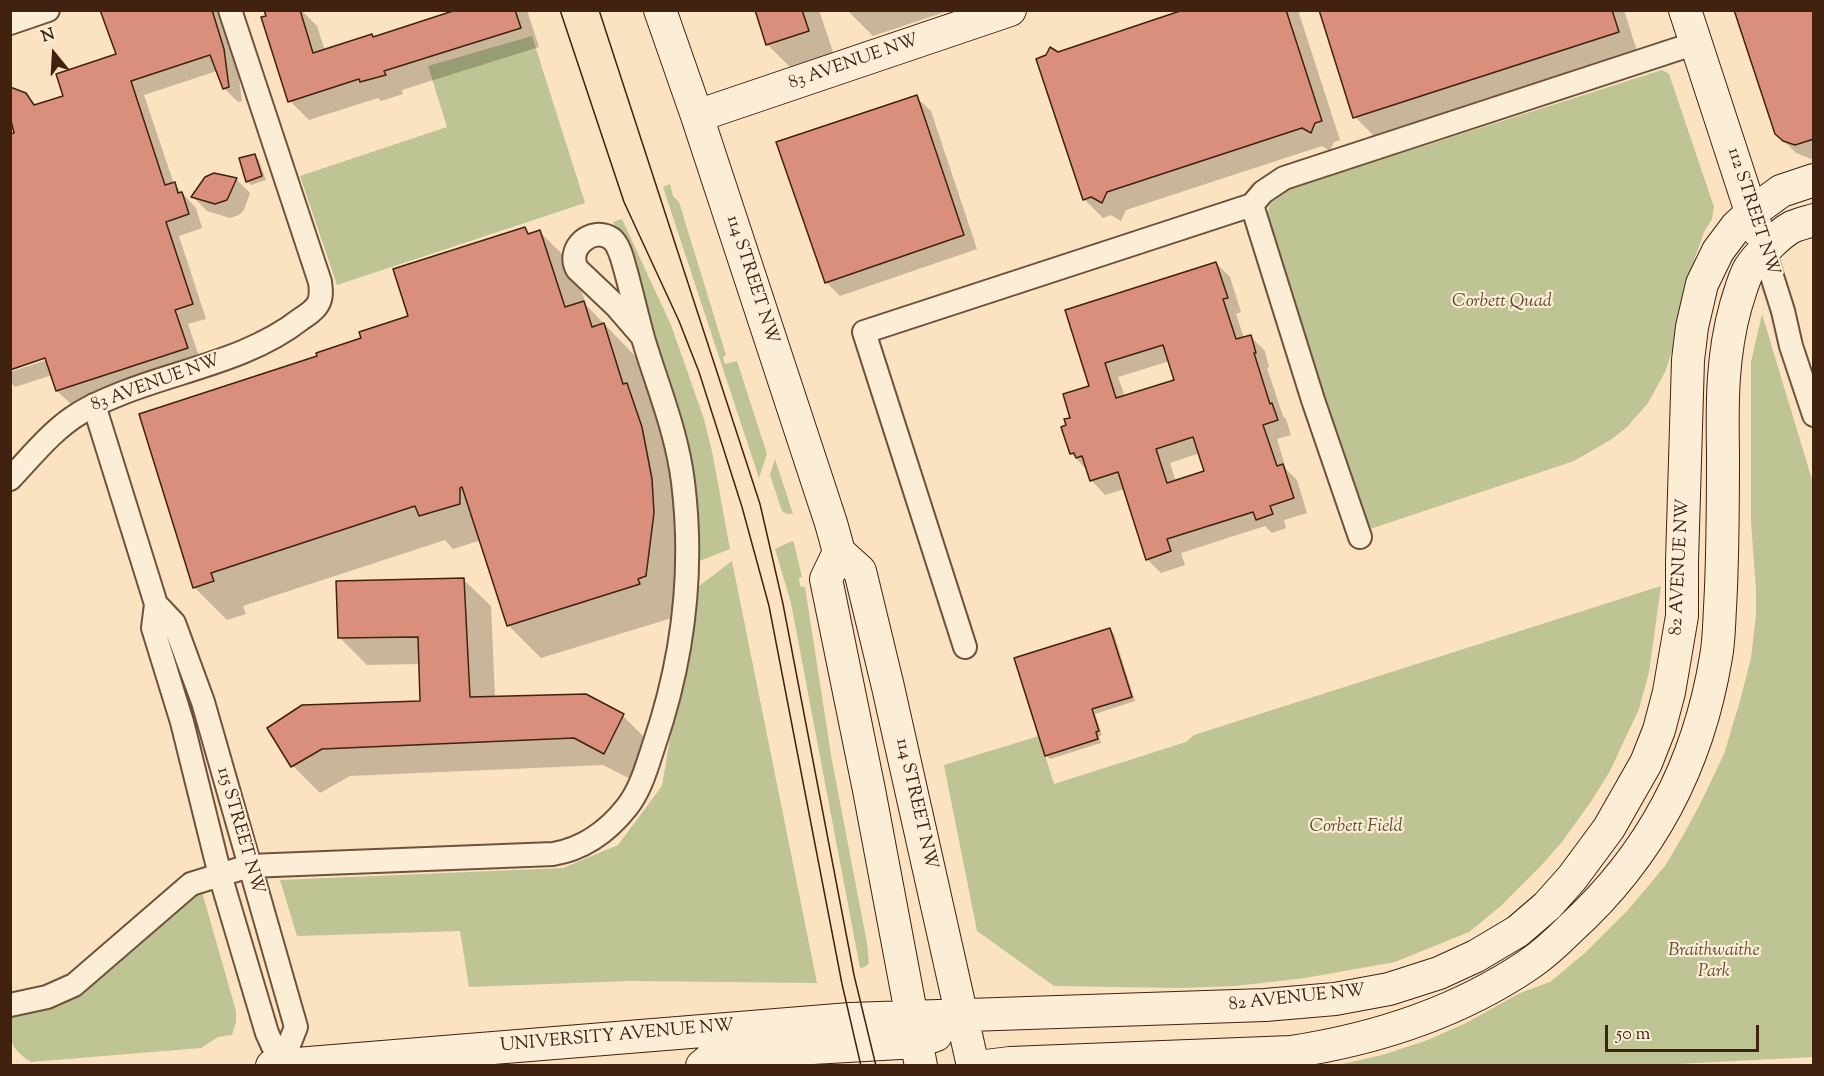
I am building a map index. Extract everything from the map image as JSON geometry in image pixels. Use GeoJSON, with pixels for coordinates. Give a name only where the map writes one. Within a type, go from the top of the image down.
{"type":"FeatureCollection","features":[{"type":"Feature","properties":{"kind":"main road","name":"114 STREET NW"},"geometry":{"type":"LineString","coordinates":[[660,10],[697,116],[839,552],[860,571],[973,1065]]}},
{"type":"Feature","properties":{"kind":"main road","name":"83 AVENUE NW"},"geometry":{"type":"LineString","coordinates":[[697,116],[1010,10]]}},
{"type":"Feature","properties":{"kind":"main road","name":"112 STREET NW"},"geometry":{"type":"LineString","coordinates":[[1685,10],[1764,251]]}},
{"type":"Feature","properties":{"kind":"main road","name":"82 AVENUE NW"},"geometry":{"type":"LineString","coordinates":[[962,1015],[1265,1005],[1335,999],[1389,989],[1439,973],[1476,956],[1518,931],[1547,906],[1578,871],[1609,828],[1646,763],[1659,729],[1669,692],[1682,616],[1686,390],[1692,327],[1702,284],[1718,251],[1736,227],[1781,192],[1814,180]]}},
{"type":"Feature","properties":{"kind":"main road"},"geometry":{"type":"LineString","coordinates":[[986,1065],[1292,1052],[1334,1045],[1385,1032],[1435,1014],[1495,986],[1531,963],[1594,908],[1616,884],[1662,817],[1678,787],[1699,733],[1716,656],[1721,587],[1724,363],[1731,326],[1744,280],[1751,266],[1764,251],[1792,227],[1814,220]]}},
{"type":"Feature","properties":{"kind":"main road"},"geometry":{"type":"LineString","coordinates":[[702,1065],[713,1057],[725,1053],[917,1042],[826,579],[839,552]]}},
{"type":"Feature","properties":{"kind":"main road","name":"UNIVERSITY AVENUE NW"},"geometry":{"type":"LineString","coordinates":[[279,1065],[850,1019],[917,1042],[962,1015]]}},
{"type":"Feature","properties":{"kind":"main road"},"geometry":{"type":"LineString","coordinates":[[483,1065],[525,1045]]}},
{"type":"Feature","properties":{"kind":"street"},"geometry":{"type":"LineString","coordinates":[[10,23],[48,10]]}},
{"type":"Feature","properties":{"kind":"street","name":"83 AVENUE NW"},"geometry":{"type":"LineString","coordinates":[[10,478],[62,426],[79,413],[132,389],[248,350],[284,332],[314,309],[319,302],[320,282],[230,10]]}},
{"type":"Feature","properties":{"kind":"street"},"geometry":{"type":"LineString","coordinates":[[965,647],[864,332],[1252,205],[1263,192],[1284,178],[1696,43]]}},
{"type":"Feature","properties":{"kind":"street"},"geometry":{"type":"LineString","coordinates":[[1252,205],[1313,400],[1360,537]]}},
{"type":"Feature","properties":{"kind":"street","name":"112 STREET NW"},"geometry":{"type":"LineString","coordinates":[[1764,251],[1783,311],[1791,346],[1814,415]]}},
{"type":"Feature","properties":{"kind":"street"},"geometry":{"type":"LineString","coordinates":[[10,1005],[47,997],[74,985],[191,884],[249,866],[553,854],[569,851],[593,839],[613,823],[628,806],[642,780],[666,710],[681,643],[687,585],[688,547],[683,480],[677,449],[642,336]]}},
{"type":"Feature","properties":{"kind":"street","name":"115 STREET NW"},"geometry":{"type":"LineString","coordinates":[[94,405],[156,604],[153,628],[182,722],[220,875],[267,1034],[279,1065]]}},
{"type":"Feature","properties":{"kind":"street","name":"115 STREET NW"},"geometry":{"type":"LineString","coordinates":[[156,604],[174,623],[203,702],[296,1027],[279,1065]]}},
{"type":"Feature","properties":{"kind":"green space"},"geometry":{"type":"Polygon","coordinates":[[[532,36],[585,203],[337,285],[300,176],[447,127],[428,66],[532,36]]]}},
{"type":"Feature","properties":{"kind":"green space","name":"Corbett Quad"},"geometry":{"type":"Polygon","coordinates":[[[1662,70],[1669,74],[1714,207],[1712,219],[1704,232],[1689,275],[1673,348],[1665,372],[1648,403],[1627,427],[1612,439],[1574,461],[1367,530],[1282,271],[1267,218],[1269,207],[1274,199],[1286,190],[1662,70]]]}},
{"type":"Feature","properties":{"kind":"green space"},"geometry":{"type":"Polygon","coordinates":[[[670,184],[673,196],[679,202],[726,355],[723,357],[725,364],[737,361],[767,454],[759,478],[663,187],[670,184]]]}},
{"type":"Feature","properties":{"kind":"green space"},"geometry":{"type":"Polygon","coordinates":[[[622,219],[671,325],[704,419],[712,451],[730,549],[697,562],[613,222],[622,219]]]}},
{"type":"Feature","properties":{"kind":"green space","name":"Braithwaithe Park"},"geometry":{"type":"Polygon","coordinates":[[[1762,314],[1813,483],[1813,1057],[1639,1066],[1338,1065],[1382,1055],[1428,1040],[1466,1023],[1520,993],[1550,982],[1586,952],[1628,910],[1665,866],[1684,834],[1724,754],[1751,658],[1756,590],[1751,522],[1751,362],[1762,314]]]}},
{"type":"Feature","properties":{"kind":"green space"},"geometry":{"type":"Polygon","coordinates":[[[775,459],[793,514],[782,511],[770,475],[775,459]]]}},
{"type":"Feature","properties":{"kind":"green space"},"geometry":{"type":"Polygon","coordinates":[[[792,541],[802,577],[799,578],[800,586],[805,587],[832,761],[867,943],[869,963],[860,968],[791,603],[775,549],[792,541]]]}},
{"type":"Feature","properties":{"kind":"green space"},"geometry":{"type":"Polygon","coordinates":[[[732,561],[817,983],[629,981],[469,987],[460,931],[297,936],[280,880],[563,868],[618,845],[662,786],[695,589],[732,561]]]}},
{"type":"Feature","properties":{"kind":"green space","name":"Corbett Field"},"geometry":{"type":"Polygon","coordinates":[[[1661,586],[1649,672],[1639,709],[1610,771],[1562,842],[1502,905],[1469,932],[1395,962],[1305,978],[1235,986],[1180,988],[1054,986],[977,931],[944,765],[1039,736],[1054,784],[1186,742],[1194,735],[1661,586]]]}},
{"type":"Feature","properties":{"kind":"green space"},"geometry":{"type":"Polygon","coordinates":[[[196,892],[202,892],[236,1011],[236,1022],[232,1035],[218,1037],[201,1048],[31,1062],[18,1052],[11,1038],[11,1016],[196,892]]]}},
{"type":"Feature","properties":{"kind":"building"},"geometry":{"type":"Polygon","coordinates":[[[100,10],[212,10],[224,49],[229,87],[223,89],[210,55],[131,81],[165,185],[175,182],[178,193],[182,192],[189,214],[166,222],[193,304],[175,310],[188,348],[56,391],[45,358],[10,370],[10,134],[14,133],[10,117],[10,87],[26,93],[34,105],[63,96],[56,74],[116,54],[100,10]]]}},
{"type":"Feature","properties":{"kind":"building"},"geometry":{"type":"Polygon","coordinates":[[[264,10],[300,10],[313,53],[372,34],[373,37],[456,10],[515,10],[521,28],[384,71],[386,75],[360,82],[359,79],[288,102],[261,17],[266,16],[264,10]]]}},
{"type":"Feature","properties":{"kind":"building"},"geometry":{"type":"Polygon","coordinates":[[[755,10],[802,10],[809,31],[766,45],[755,10]]]}},
{"type":"Feature","properties":{"kind":"building"},"geometry":{"type":"Polygon","coordinates":[[[1183,10],[1286,10],[1322,121],[1315,123],[1311,133],[1302,128],[1107,192],[1102,203],[1091,197],[1083,200],[1036,59],[1046,55],[1050,47],[1058,52],[1183,10]]]}},
{"type":"Feature","properties":{"kind":"building"},"geometry":{"type":"Polygon","coordinates":[[[1319,10],[1612,10],[1619,32],[1353,118],[1319,10]]]}},
{"type":"Feature","properties":{"kind":"building"},"geometry":{"type":"Polygon","coordinates":[[[1734,10],[1814,10],[1814,139],[1795,145],[1783,141],[1775,134],[1734,10]]]}},
{"type":"Feature","properties":{"kind":"building"},"geometry":{"type":"Polygon","coordinates":[[[917,95],[964,235],[825,283],[776,142],[917,95]]]}},
{"type":"Feature","properties":{"kind":"building"},"geometry":{"type":"Polygon","coordinates":[[[255,154],[262,176],[246,182],[239,158],[255,154]]]}},
{"type":"Feature","properties":{"kind":"building"},"geometry":{"type":"Polygon","coordinates":[[[214,173],[237,178],[227,200],[215,204],[191,197],[205,177],[214,173]]]}},
{"type":"Feature","properties":{"kind":"building"},"geometry":{"type":"Polygon","coordinates":[[[525,227],[528,234],[540,230],[565,307],[584,301],[592,327],[604,323],[623,384],[627,383],[642,427],[652,479],[654,513],[646,576],[638,579],[640,584],[507,626],[462,487],[460,488],[460,504],[419,516],[415,506],[211,573],[214,581],[193,588],[139,414],[317,356],[316,353],[361,338],[359,332],[408,316],[393,269],[525,227]]]}},
{"type":"Feature","properties":{"kind":"building"},"geometry":{"type":"Polygon","coordinates":[[[1216,262],[1228,298],[1223,299],[1236,339],[1251,335],[1256,353],[1254,353],[1270,404],[1272,403],[1278,420],[1263,425],[1277,466],[1283,464],[1294,498],[1270,506],[1273,514],[1256,520],[1253,512],[1167,539],[1171,551],[1146,560],[1118,472],[1090,481],[1082,456],[1076,458],[1074,453],[1070,454],[1061,427],[1066,425],[1064,419],[1070,418],[1063,394],[1089,386],[1065,310],[1216,262]],[[1163,345],[1105,363],[1116,398],[1174,380],[1163,345]],[[1193,437],[1156,449],[1167,483],[1204,471],[1193,437]]]}},
{"type":"Feature","properties":{"kind":"building"},"geometry":{"type":"Polygon","coordinates":[[[464,578],[470,697],[586,694],[624,714],[604,754],[574,738],[322,749],[291,767],[267,728],[302,705],[420,701],[418,637],[338,638],[336,581],[464,578]]]}},
{"type":"Feature","properties":{"kind":"building"},"geometry":{"type":"Polygon","coordinates":[[[1110,628],[1132,697],[1092,709],[1099,731],[1096,732],[1098,739],[1045,756],[1014,658],[1110,628]]]}},
{"type":"Feature","properties":{"kind":"tram line"},"geometry":{"type":"LineString","coordinates":[[560,10],[624,202],[679,321],[699,372],[742,507],[769,606],[842,984],[861,1066]]}},
{"type":"Feature","properties":{"kind":"tram line"},"geometry":{"type":"LineString","coordinates":[[599,10],[760,504],[783,604],[854,975],[876,1066]]}}]}
